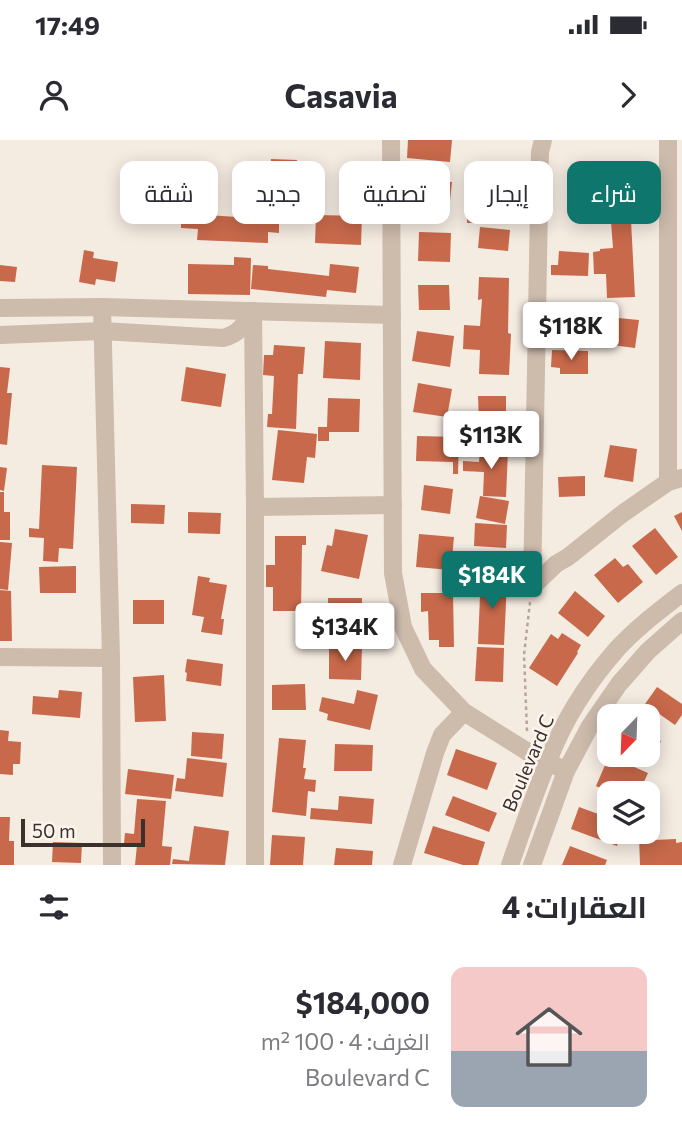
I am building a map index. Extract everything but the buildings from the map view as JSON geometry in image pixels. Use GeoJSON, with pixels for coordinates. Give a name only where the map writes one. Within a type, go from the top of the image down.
{"type":"FeatureCollection","features":[{"type":"Feature","properties":{"kind":"street"},"geometry":{"type":"LineString","coordinates":[[391,140],[393,573],[403,626],[423,669],[464,712],[528,752],[566,771]]}},
{"type":"Feature","properties":{"kind":"street"},"geometry":{"type":"LineString","coordinates":[[532,587],[540,152],[543,140]]}},
{"type":"Feature","properties":{"kind":"street"},"geometry":{"type":"LineString","coordinates":[[532,587],[556,564],[622,514],[675,480],[668,140]]}},
{"type":"Feature","properties":{"kind":"street"},"geometry":{"type":"LineString","coordinates":[[0,308],[102,307],[391,314]]}},
{"type":"Feature","properties":{"kind":"street"},"geometry":{"type":"LineString","coordinates":[[102,307],[111,658],[112,865]]}},
{"type":"Feature","properties":{"kind":"street"},"geometry":{"type":"LineString","coordinates":[[0,335],[102,331],[223,338],[233,336],[242,329],[253,311]]}},
{"type":"Feature","properties":{"kind":"street"},"geometry":{"type":"LineString","coordinates":[[253,311],[255,865]]}},
{"type":"Feature","properties":{"kind":"street"},"geometry":{"type":"LineString","coordinates":[[255,507],[393,505]]}},
{"type":"Feature","properties":{"kind":"street","name":"Boulevard C"},"geometry":{"type":"LineString","coordinates":[[510,865],[547,762],[564,726],[588,688],[617,650],[646,620],[682,593]]}},
{"type":"Feature","properties":{"kind":"street","name":"Boulevard C"},"geometry":{"type":"LineString","coordinates":[[532,865],[566,771],[590,726],[619,684],[648,650],[682,621]]}},
{"type":"Feature","properties":{"kind":"street"},"geometry":{"type":"LineString","coordinates":[[0,657],[111,658]]}},
{"type":"Feature","properties":{"kind":"street"},"geometry":{"type":"LineString","coordinates":[[402,865],[442,735],[464,712]]}},
{"type":"Feature","properties":{"kind":"path"},"geometry":{"type":"LineString","coordinates":[[528,752],[524,655],[532,587]]}}]}
